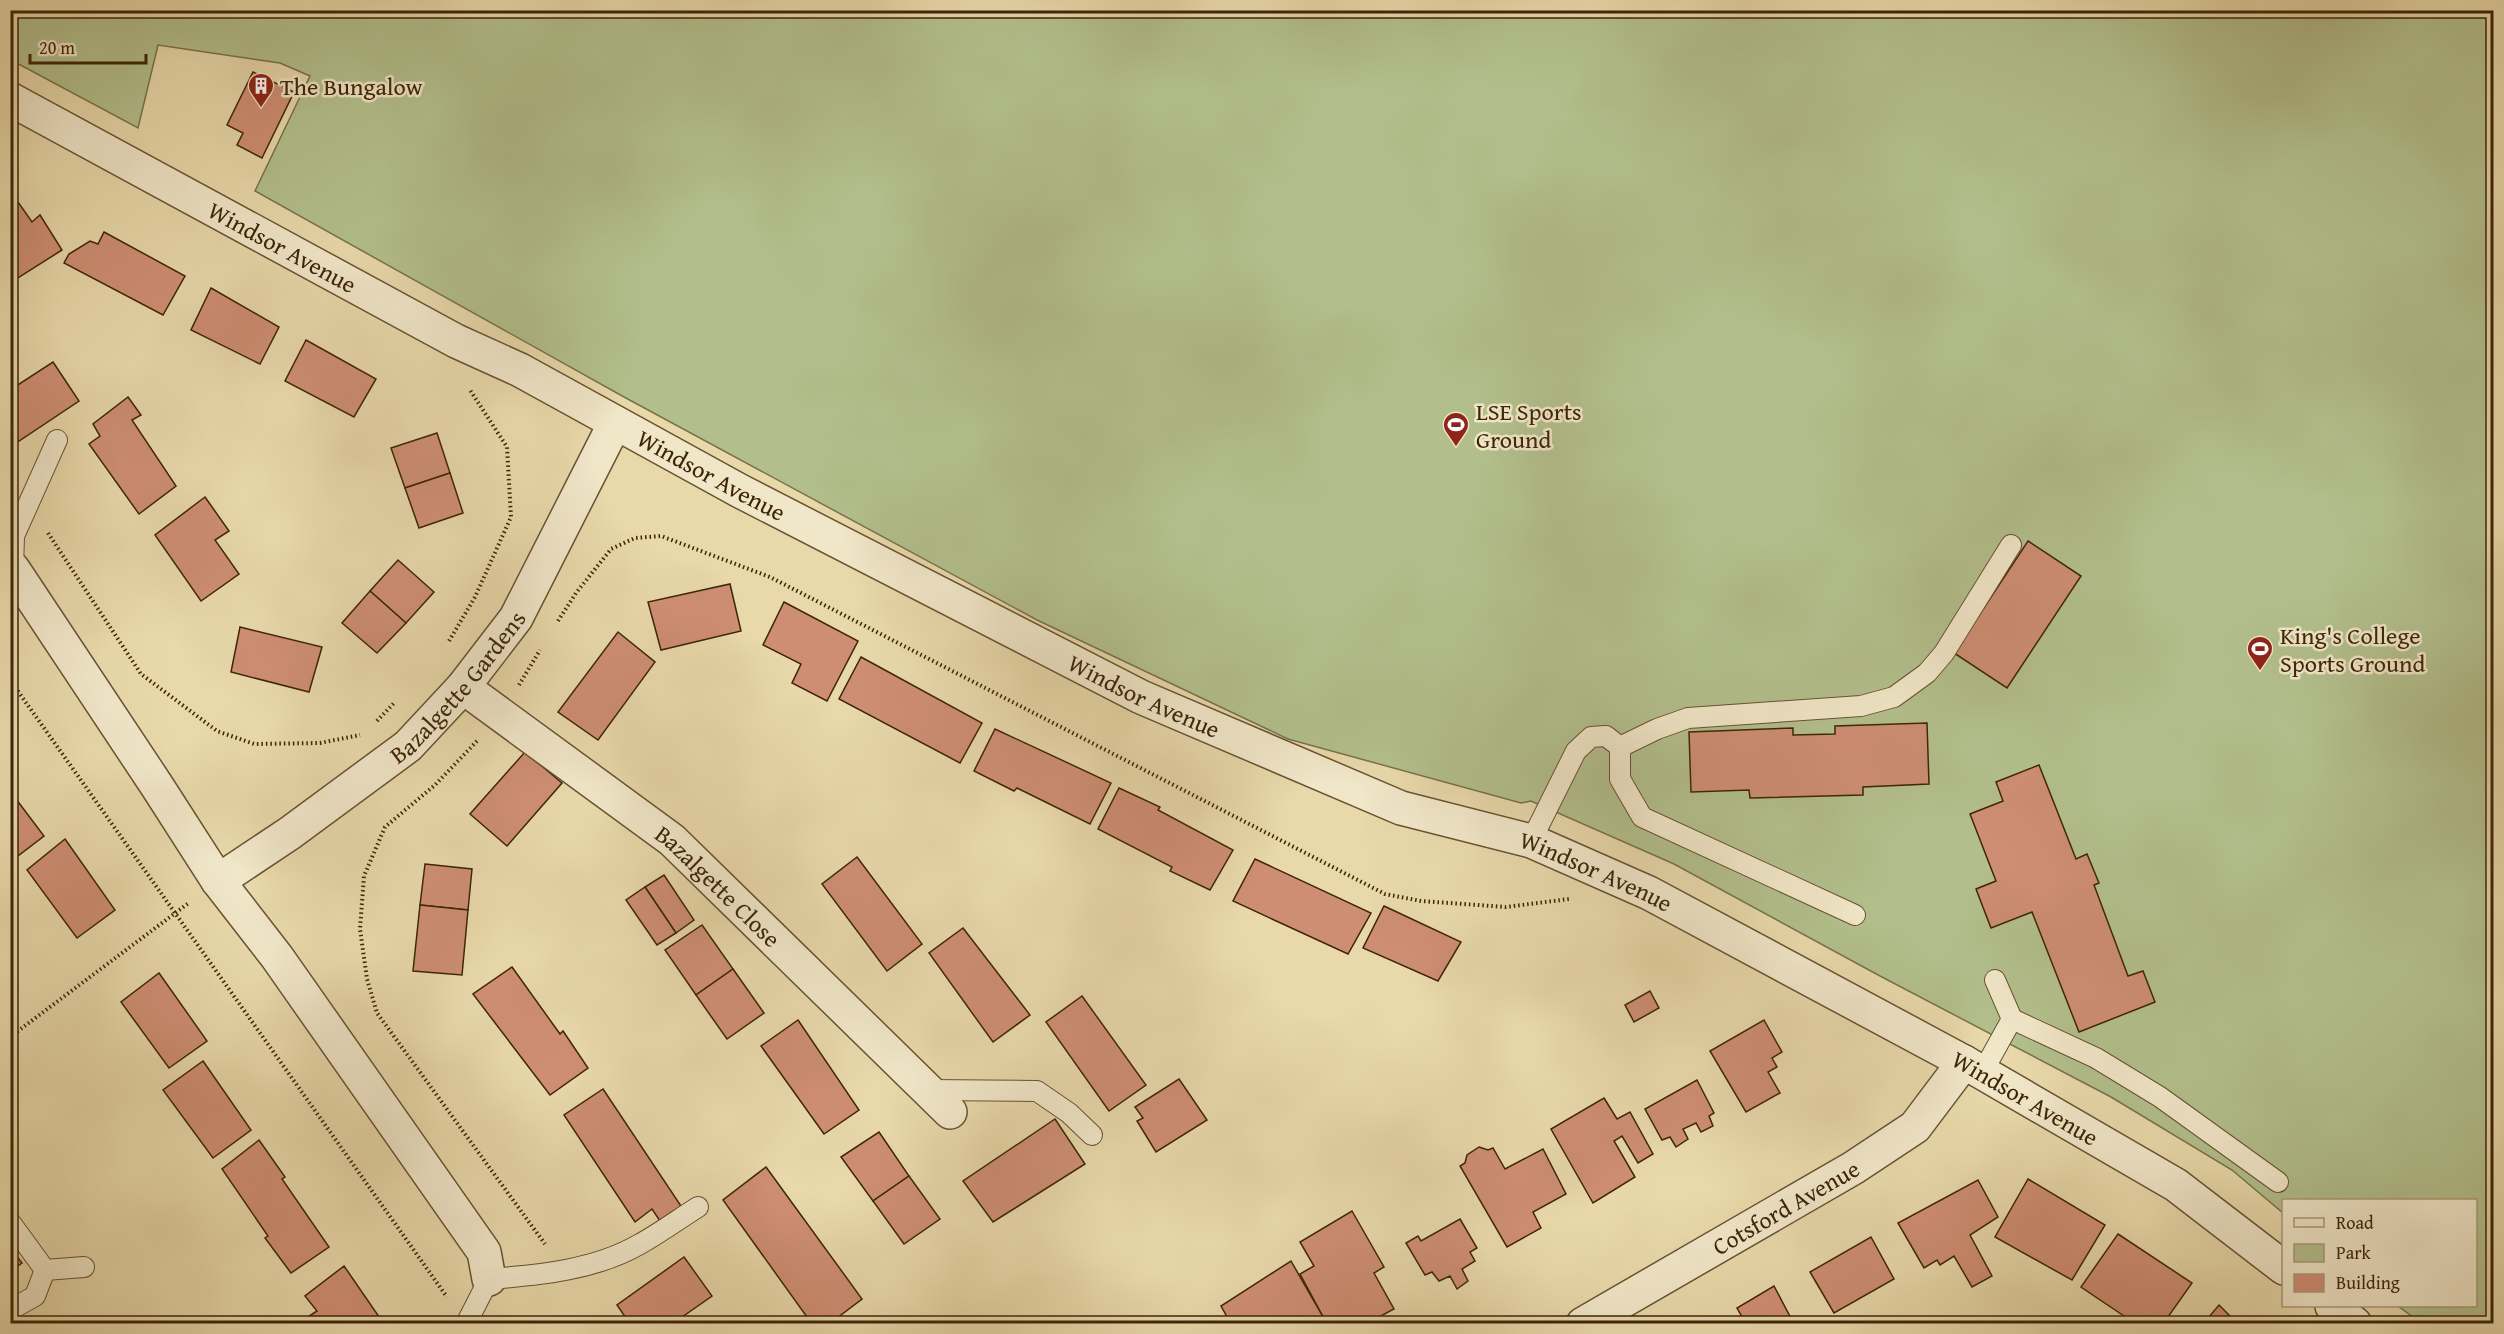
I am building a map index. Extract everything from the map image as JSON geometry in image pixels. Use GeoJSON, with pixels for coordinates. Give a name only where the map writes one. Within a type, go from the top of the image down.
{"type":"FeatureCollection","features":[{"type":"Feature","properties":{"kind":"street","name":"Windsor Avenue"},"geometry":{"type":"LineString","coordinates":[[10,99],[456,341],[520,370],[751,496],[1141,697],[1401,808],[1531,841],[1689,915],[1973,1067],[2176,1185],[2282,1267]]}},
{"type":"Feature","properties":{"kind":"street","name":"Bazalgette Gardens"},"geometry":{"type":"LineString","coordinates":[[218,881],[290,833],[408,746],[463,687],[516,618],[615,423]]}},
{"type":"Feature","properties":{"kind":"street"},"geometry":{"type":"LineString","coordinates":[[12,569],[218,881],[277,957],[484,1252],[489,1279]]}},
{"type":"Feature","properties":{"kind":"street","name":"Bazalgette Close"},"geometry":{"type":"LineString","coordinates":[[463,687],[672,840],[939,1101]]}},
{"type":"Feature","properties":{"kind":"street","name":"Cotsford Avenue"},"geometry":{"type":"LineString","coordinates":[[1583,1323],[1853,1168],[1915,1127],[1973,1067]]}},
{"type":"Feature","properties":{"kind":"street"},"geometry":{"type":"LineString","coordinates":[[2335,1307],[2355,1323]]}},
{"type":"Feature","properties":{"kind":"lane"},"geometry":{"type":"LineString","coordinates":[[12,569],[14,536],[57,440]]}},
{"type":"Feature","properties":{"kind":"lane"},"geometry":{"type":"LineString","coordinates":[[1620,747],[1657,729],[1688,718],[1861,706],[1894,697],[1927,673],[1944,653],[2011,545]]}},
{"type":"Feature","properties":{"kind":"lane"},"geometry":{"type":"LineString","coordinates":[[1531,841],[1576,750],[1591,737],[1606,736],[1620,747]]}},
{"type":"Feature","properties":{"kind":"lane"},"geometry":{"type":"LineString","coordinates":[[1620,747],[1620,779],[1642,817],[1855,915]]}},
{"type":"Feature","properties":{"kind":"lane"},"geometry":{"type":"LineString","coordinates":[[1995,980],[2012,1019],[2096,1058],[2160,1097],[2278,1182]]}},
{"type":"Feature","properties":{"kind":"lane"},"geometry":{"type":"LineString","coordinates":[[1973,1067],[2012,1019]]}},
{"type":"Feature","properties":{"kind":"lane"},"geometry":{"type":"LineString","coordinates":[[939,1101],[1037,1091],[1069,1113],[1092,1135]]}},
{"type":"Feature","properties":{"kind":"lane"},"geometry":{"type":"LineString","coordinates":[[468,1320],[489,1279],[555,1273],[596,1262],[639,1245],[698,1207]]}},
{"type":"Feature","properties":{"kind":"lane"},"geometry":{"type":"LineString","coordinates":[[10,1222],[45,1270]]}},
{"type":"Feature","properties":{"kind":"lane"},"geometry":{"type":"LineString","coordinates":[[45,1270],[84,1267]]}},
{"type":"Feature","properties":{"kind":"lane"},"geometry":{"type":"LineString","coordinates":[[10,1310],[35,1296],[45,1270]]}},
{"type":"Feature","properties":{"kind":"path"},"geometry":{"type":"LineString","coordinates":[[446,647],[475,597],[511,517],[507,447],[471,391],[463,385]]}},
{"type":"Feature","properties":{"kind":"path"},"geometry":{"type":"LineString","coordinates":[[20,520],[46,529],[141,674],[217,731],[254,744],[320,743],[363,734]]}},
{"type":"Feature","properties":{"kind":"path"},"geometry":{"type":"LineString","coordinates":[[557,623],[576,593],[611,549],[635,538],[661,536],[770,577],[1385,894],[1421,901],[1506,907],[1588,897],[1620,881]]}},
{"type":"Feature","properties":{"kind":"path"},"geometry":{"type":"LineString","coordinates":[[545,644],[501,715],[435,785],[386,827],[364,876],[360,929],[367,979],[376,1013],[549,1250],[555,1273]]}},
{"type":"Feature","properties":{"kind":"path"},"geometry":{"type":"LineString","coordinates":[[10,680],[453,1306],[468,1320]]}},
{"type":"Feature","properties":{"kind":"path"},"geometry":{"type":"LineString","coordinates":[[371,727],[401,696]]}},
{"type":"Feature","properties":{"kind":"path"},"geometry":{"type":"LineString","coordinates":[[10,1037],[218,881]]}},
{"type":"Feature","properties":{"kind":"green space","name":"LSE Sports Ground"},"geometry":{"type":"Polygon","coordinates":[[[10,11],[2493,11],[2493,1323],[2421,1323],[2399,1307],[2477,1307],[2477,1199],[2282,1199],[2282,1212],[2232,1170],[2111,1097],[1880,976],[1674,864],[1531,801],[1521,803],[1288,739],[1037,620],[624,397],[255,191],[310,76],[280,63],[158,45],[138,128],[11,60],[10,11]]]}},
{"type":"Feature","properties":{"kind":"building","name":"The Bungalow"},"geometry":{"type":"Polygon","coordinates":[[[253,72],[294,92],[262,158],[237,145],[243,133],[227,125],[253,72]]]}},
{"type":"Feature","properties":{"kind":"building"},"geometry":{"type":"Polygon","coordinates":[[[13,195],[32,222],[40,215],[62,250],[10,283],[10,197],[13,195]]]}},
{"type":"Feature","properties":{"kind":"building"},"geometry":{"type":"Polygon","coordinates":[[[104,232],[185,276],[163,315],[64,263],[69,254],[90,241],[98,244],[104,232]]]}},
{"type":"Feature","properties":{"kind":"building"},"geometry":{"type":"Polygon","coordinates":[[[211,288],[279,327],[260,364],[191,330],[211,288]]]}},
{"type":"Feature","properties":{"kind":"building"},"geometry":{"type":"Polygon","coordinates":[[[306,340],[376,379],[354,417],[285,381],[306,340]]]}},
{"type":"Feature","properties":{"kind":"building"},"geometry":{"type":"Polygon","coordinates":[[[53,362],[79,401],[10,447],[10,390],[53,362]]]}},
{"type":"Feature","properties":{"kind":"building"},"geometry":{"type":"Polygon","coordinates":[[[128,397],[141,415],[132,420],[176,486],[139,514],[89,444],[100,436],[93,424],[128,397]]]}},
{"type":"Feature","properties":{"kind":"building"},"geometry":{"type":"Polygon","coordinates":[[[437,433],[450,473],[405,488],[391,448],[437,433]]]}},
{"type":"Feature","properties":{"kind":"building"},"geometry":{"type":"Polygon","coordinates":[[[450,473],[463,513],[419,528],[405,488],[450,473]]]}},
{"type":"Feature","properties":{"kind":"building"},"geometry":{"type":"Polygon","coordinates":[[[205,497],[229,531],[215,540],[239,574],[201,601],[155,535],[205,497]]]}},
{"type":"Feature","properties":{"kind":"building"},"geometry":{"type":"Polygon","coordinates":[[[2028,541],[2081,576],[2007,688],[1954,653],[2028,541]]]}},
{"type":"Feature","properties":{"kind":"building"},"geometry":{"type":"Polygon","coordinates":[[[398,560],[434,592],[406,623],[370,591],[398,560]]]}},
{"type":"Feature","properties":{"kind":"building"},"geometry":{"type":"Polygon","coordinates":[[[730,584],[741,631],[661,650],[648,602],[730,584]]]}},
{"type":"Feature","properties":{"kind":"building"},"geometry":{"type":"Polygon","coordinates":[[[370,591],[406,623],[377,653],[342,623],[370,591]]]}},
{"type":"Feature","properties":{"kind":"building"},"geometry":{"type":"Polygon","coordinates":[[[784,602],[858,641],[827,701],[792,683],[801,664],[763,645],[784,602]]]}},
{"type":"Feature","properties":{"kind":"building"},"geometry":{"type":"Polygon","coordinates":[[[240,627],[322,647],[309,692],[231,672],[240,627]]]}},
{"type":"Feature","properties":{"kind":"building"},"geometry":{"type":"Polygon","coordinates":[[[618,632],[655,662],[598,740],[558,712],[618,632]]]}},
{"type":"Feature","properties":{"kind":"building"},"geometry":{"type":"Polygon","coordinates":[[[861,657],[982,723],[960,763],[839,699],[861,657]]]}},
{"type":"Feature","properties":{"kind":"building"},"geometry":{"type":"Polygon","coordinates":[[[1927,723],[1929,784],[1863,787],[1863,795],[1750,798],[1749,790],[1691,792],[1689,732],[1793,728],[1793,735],[1835,734],[1835,726],[1927,723]]]}},
{"type":"Feature","properties":{"kind":"building"},"geometry":{"type":"Polygon","coordinates":[[[995,729],[1111,783],[1090,824],[1017,788],[1014,791],[974,771],[995,729]]]}},
{"type":"Feature","properties":{"kind":"building"},"geometry":{"type":"Polygon","coordinates":[[[525,752],[562,783],[507,846],[470,814],[525,752]]]}},
{"type":"Feature","properties":{"kind":"building"},"geometry":{"type":"Polygon","coordinates":[[[2039,765],[2076,859],[2087,854],[2099,883],[2094,885],[2128,976],[2143,971],[2155,1002],[2079,1032],[2032,912],[1991,928],[1976,889],[1996,881],[1970,814],[2003,801],[1996,782],[2039,765]]]}},
{"type":"Feature","properties":{"kind":"building"},"geometry":{"type":"Polygon","coordinates":[[[1119,788],[1160,807],[1158,810],[1233,850],[1210,890],[1170,871],[1172,867],[1098,829],[1119,788]]]}},
{"type":"Feature","properties":{"kind":"building"},"geometry":{"type":"Polygon","coordinates":[[[10,791],[44,836],[10,862],[10,791]]]}},
{"type":"Feature","properties":{"kind":"building"},"geometry":{"type":"Polygon","coordinates":[[[65,839],[115,910],[77,938],[27,870],[65,839]]]}},
{"type":"Feature","properties":{"kind":"building"},"geometry":{"type":"Polygon","coordinates":[[[857,857],[922,944],[887,971],[822,884],[857,857]]]}},
{"type":"Feature","properties":{"kind":"building"},"geometry":{"type":"Polygon","coordinates":[[[1255,859],[1371,913],[1348,954],[1233,901],[1255,859]]]}},
{"type":"Feature","properties":{"kind":"building"},"geometry":{"type":"Polygon","coordinates":[[[425,864],[472,869],[468,910],[420,905],[425,864]]]}},
{"type":"Feature","properties":{"kind":"building"},"geometry":{"type":"Polygon","coordinates":[[[664,875],[694,920],[676,933],[645,887],[664,875]]]}},
{"type":"Feature","properties":{"kind":"building"},"geometry":{"type":"Polygon","coordinates":[[[645,887],[676,933],[657,945],[626,900],[645,887]]]}},
{"type":"Feature","properties":{"kind":"building"},"geometry":{"type":"Polygon","coordinates":[[[420,905],[468,910],[462,975],[413,971],[420,905]]]}},
{"type":"Feature","properties":{"kind":"building"},"geometry":{"type":"Polygon","coordinates":[[[1384,906],[1461,942],[1438,981],[1363,948],[1384,906]]]}},
{"type":"Feature","properties":{"kind":"building"},"geometry":{"type":"Polygon","coordinates":[[[702,925],[733,969],[696,995],[665,950],[702,925]]]}},
{"type":"Feature","properties":{"kind":"building"},"geometry":{"type":"Polygon","coordinates":[[[963,928],[1030,1015],[993,1042],[929,953],[963,928]]]}},
{"type":"Feature","properties":{"kind":"building"},"geometry":{"type":"Polygon","coordinates":[[[512,967],[560,1034],[563,1031],[588,1068],[550,1095],[473,994],[512,967]]]}},
{"type":"Feature","properties":{"kind":"building"},"geometry":{"type":"Polygon","coordinates":[[[733,969],[764,1013],[727,1039],[696,995],[733,969]]]}},
{"type":"Feature","properties":{"kind":"building"},"geometry":{"type":"Polygon","coordinates":[[[159,973],[207,1041],[169,1068],[121,1002],[159,973]]]}},
{"type":"Feature","properties":{"kind":"building"},"geometry":{"type":"Polygon","coordinates":[[[1650,991],[1659,1008],[1634,1022],[1625,1005],[1650,991]]]}},
{"type":"Feature","properties":{"kind":"building"},"geometry":{"type":"Polygon","coordinates":[[[1082,996],[1146,1085],[1109,1111],[1046,1022],[1082,996]]]}},
{"type":"Feature","properties":{"kind":"building"},"geometry":{"type":"Polygon","coordinates":[[[798,1020],[859,1110],[824,1134],[761,1046],[798,1020]]]}},
{"type":"Feature","properties":{"kind":"building"},"geometry":{"type":"Polygon","coordinates":[[[1764,1020],[1782,1052],[1772,1058],[1777,1067],[1768,1072],[1780,1093],[1746,1112],[1710,1051],[1764,1020]]]}},
{"type":"Feature","properties":{"kind":"building"},"geometry":{"type":"Polygon","coordinates":[[[203,1061],[251,1130],[213,1158],[163,1090],[203,1061]]]}},
{"type":"Feature","properties":{"kind":"building"},"geometry":{"type":"Polygon","coordinates":[[[1179,1079],[1207,1120],[1156,1152],[1137,1121],[1143,1118],[1135,1107],[1179,1079]]]}},
{"type":"Feature","properties":{"kind":"building"},"geometry":{"type":"Polygon","coordinates":[[[1697,1080],[1714,1113],[1709,1116],[1713,1126],[1701,1132],[1696,1123],[1683,1129],[1688,1139],[1676,1147],[1670,1137],[1662,1140],[1645,1109],[1697,1080]]]}},
{"type":"Feature","properties":{"kind":"building"},"geometry":{"type":"Polygon","coordinates":[[[603,1089],[681,1206],[660,1221],[652,1209],[635,1222],[564,1115],[603,1089]]]}},
{"type":"Feature","properties":{"kind":"building"},"geometry":{"type":"Polygon","coordinates":[[[1604,1098],[1617,1119],[1630,1112],[1653,1154],[1638,1163],[1622,1136],[1614,1141],[1635,1177],[1593,1203],[1551,1129],[1604,1098]]]}},
{"type":"Feature","properties":{"kind":"building"},"geometry":{"type":"Polygon","coordinates":[[[1055,1119],[1085,1164],[993,1222],[963,1181],[1055,1119]]]}},
{"type":"Feature","properties":{"kind":"building"},"geometry":{"type":"Polygon","coordinates":[[[879,1132],[909,1176],[873,1201],[841,1157],[879,1132]]]}},
{"type":"Feature","properties":{"kind":"building"},"geometry":{"type":"Polygon","coordinates":[[[259,1140],[285,1177],[282,1179],[329,1247],[291,1273],[265,1238],[268,1236],[222,1169],[259,1140]]]}},
{"type":"Feature","properties":{"kind":"building"},"geometry":{"type":"Polygon","coordinates":[[[1479,1147],[1488,1150],[1493,1148],[1505,1169],[1543,1149],[1566,1194],[1533,1212],[1541,1228],[1507,1247],[1460,1166],[1465,1163],[1467,1155],[1479,1147]]]}},
{"type":"Feature","properties":{"kind":"building"},"geometry":{"type":"Polygon","coordinates":[[[766,1167],[862,1299],[829,1324],[812,1324],[723,1200],[766,1167]]]}},
{"type":"Feature","properties":{"kind":"building"},"geometry":{"type":"Polygon","coordinates":[[[909,1176],[940,1219],[904,1244],[873,1201],[909,1176]]]}},
{"type":"Feature","properties":{"kind":"building"},"geometry":{"type":"Polygon","coordinates":[[[2028,1179],[2105,1225],[2072,1280],[1995,1237],[2028,1179]]]}},
{"type":"Feature","properties":{"kind":"building"},"geometry":{"type":"Polygon","coordinates":[[[1978,1180],[1998,1217],[1970,1235],[1992,1276],[1972,1287],[1954,1256],[1940,1265],[1937,1260],[1924,1268],[1898,1223],[1978,1180]]]}},
{"type":"Feature","properties":{"kind":"building"},"geometry":{"type":"Polygon","coordinates":[[[1352,1211],[1384,1267],[1374,1273],[1394,1309],[1366,1324],[1327,1324],[1300,1274],[1314,1266],[1300,1242],[1352,1211]]]}},
{"type":"Feature","properties":{"kind":"building"},"geometry":{"type":"Polygon","coordinates":[[[1460,1219],[1477,1248],[1470,1252],[1475,1261],[1462,1269],[1468,1281],[1457,1289],[1450,1276],[1439,1281],[1432,1272],[1425,1275],[1406,1243],[1418,1236],[1421,1241],[1460,1219]]]}},
{"type":"Feature","properties":{"kind":"building"},"geometry":{"type":"Polygon","coordinates":[[[2118,1234],[2192,1283],[2163,1324],[2136,1324],[2081,1287],[2118,1234]]]}},
{"type":"Feature","properties":{"kind":"building"},"geometry":{"type":"Polygon","coordinates":[[[1871,1237],[1894,1279],[1834,1313],[1810,1272],[1871,1237]]]}},
{"type":"Feature","properties":{"kind":"building"},"geometry":{"type":"Polygon","coordinates":[[[10,1247],[22,1263],[10,1271],[10,1247]]]}},
{"type":"Feature","properties":{"kind":"building"},"geometry":{"type":"Polygon","coordinates":[[[684,1257],[712,1296],[672,1324],[630,1324],[617,1305],[684,1257]]]}},
{"type":"Feature","properties":{"kind":"building"},"geometry":{"type":"Polygon","coordinates":[[[1291,1261],[1327,1324],[1231,1324],[1221,1306],[1291,1261]]]}},
{"type":"Feature","properties":{"kind":"building"},"geometry":{"type":"Polygon","coordinates":[[[344,1266],[384,1324],[297,1324],[317,1311],[305,1296],[344,1266]]]}},
{"type":"Feature","properties":{"kind":"building"},"geometry":{"type":"Polygon","coordinates":[[[1774,1286],[1794,1324],[1746,1324],[1737,1308],[1774,1286]]]}},
{"type":"Feature","properties":{"kind":"building"},"geometry":{"type":"Polygon","coordinates":[[[2219,1305],[2238,1324],[2203,1324],[2219,1305]]]}},
{"type":"Feature","properties":{"kind":"building"},"geometry":{"type":"Polygon","coordinates":[[[1227,1317],[1231,1324],[1216,1324],[1227,1317]]]}},
{"type":"Feature","properties":{"kind":"place","name":"The Bungalow"},"geometry":{"type":"Point","coordinates":[261,109]}},
{"type":"Feature","properties":{"kind":"place","name":"LSE Sports Ground"},"geometry":{"type":"Point","coordinates":[1456,448]}},
{"type":"Feature","properties":{"kind":"place","name":"King's College Sports Ground"},"geometry":{"type":"Point","coordinates":[2260,672]}}]}
